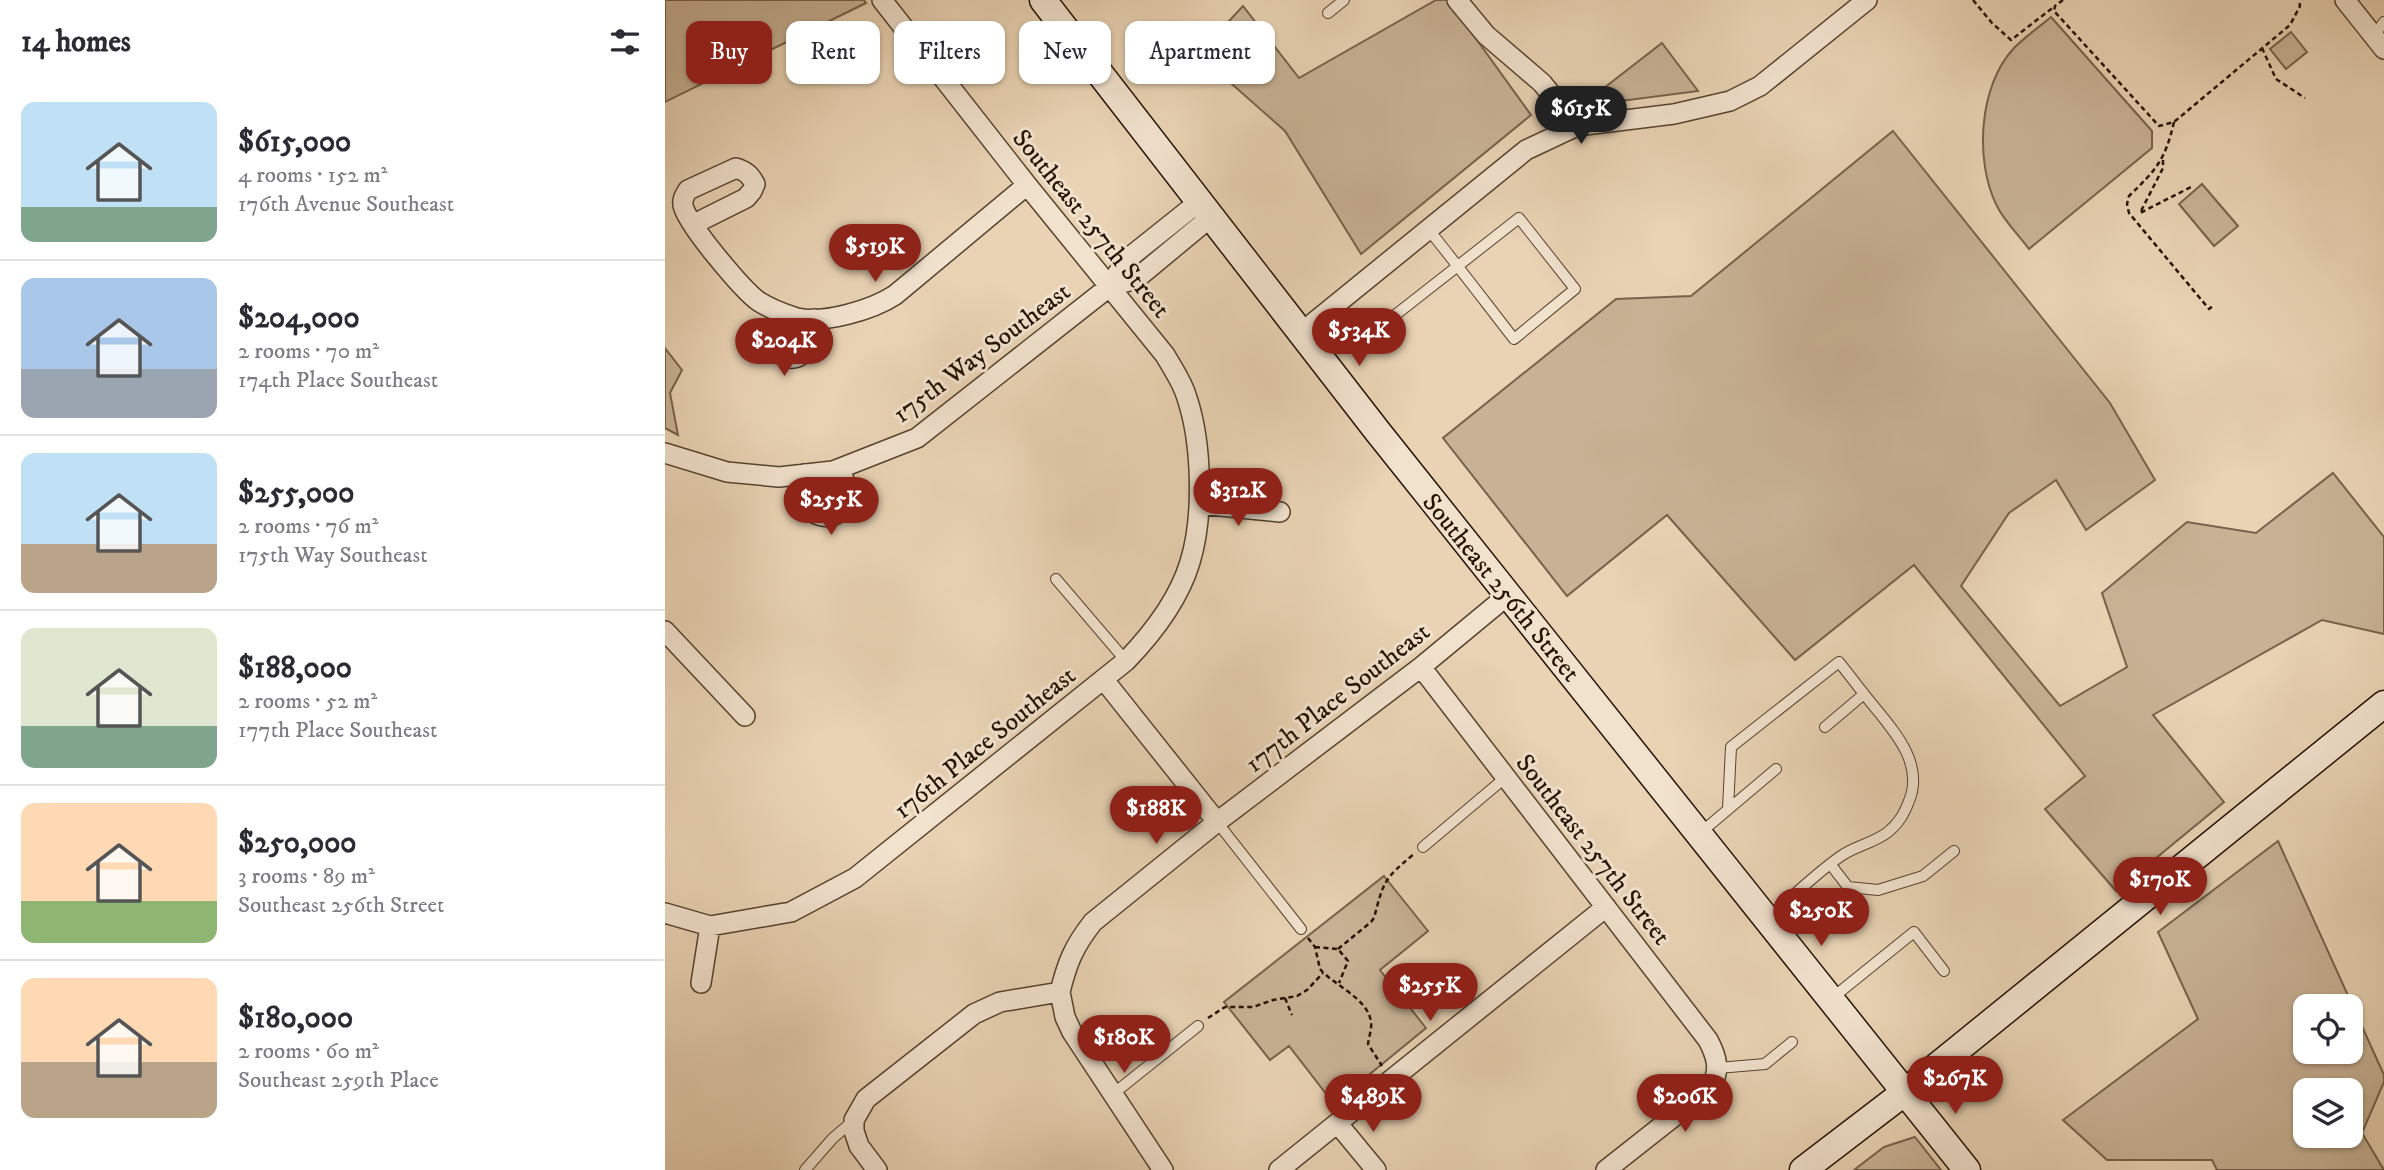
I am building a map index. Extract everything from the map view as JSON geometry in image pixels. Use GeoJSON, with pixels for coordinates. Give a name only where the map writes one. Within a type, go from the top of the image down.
{"type":"FeatureCollection","features":[{"type":"Feature","properties":{"kind":"main road","name":"Southeast 256th Street"},"geometry":{"type":"LineString","coordinates":[[1043,0],[1508,595],[1967,1170]]}},
{"type":"Feature","properties":{"kind":"main road"},"geometry":{"type":"LineString","coordinates":[[1803,1170],[1905,1092],[2384,704]]}},
{"type":"Feature","properties":{"kind":"street","name":"Southeast 257th Street"},"geometry":{"type":"LineString","coordinates":[[882,0],[1165,355],[1187,396],[1195,426],[1200,504]]}},
{"type":"Feature","properties":{"kind":"street"},"geometry":{"type":"LineString","coordinates":[[1457,0],[1486,35],[1542,83],[1577,127]]}},
{"type":"Feature","properties":{"kind":"street"},"geometry":{"type":"LineString","coordinates":[[1302,332],[1526,150],[1577,127],[1674,114],[1730,101],[1760,86],[1867,0]]}},
{"type":"Feature","properties":{"kind":"street"},"geometry":{"type":"LineString","coordinates":[[2345,0],[2360,20],[2381,36]]}},
{"type":"Feature","properties":{"kind":"street"},"geometry":{"type":"LineString","coordinates":[[694,224],[720,261],[744,289],[760,302],[799,318],[814,319],[880,304],[895,295],[1027,185]]}},
{"type":"Feature","properties":{"kind":"street","name":"175th Way Southeast"},"geometry":{"type":"LineString","coordinates":[[665,453],[726,472],[779,477],[833,471],[917,438],[1109,287],[1136,279],[1206,208]]}},
{"type":"Feature","properties":{"kind":"street"},"geometry":{"type":"LineString","coordinates":[[780,312],[774,343],[780,354],[790,359],[806,351],[814,319]]}},
{"type":"Feature","properties":{"kind":"street"},"geometry":{"type":"LineString","coordinates":[[804,474],[806,505],[816,515],[830,517],[841,510],[846,498],[841,468]]}},
{"type":"Feature","properties":{"kind":"street"},"geometry":{"type":"LineString","coordinates":[[1200,504],[1280,512]]}},
{"type":"Feature","properties":{"kind":"street","name":"176th Place Southeast"},"geometry":{"type":"LineString","coordinates":[[709,926],[791,912],[855,878],[1104,680],[1147,639],[1179,588],[1191,562],[1200,504]]}},
{"type":"Feature","properties":{"kind":"street","name":"177th Place Southeast"},"geometry":{"type":"LineString","coordinates":[[1060,992],[1067,963],[1076,943],[1093,922],[1217,822],[1421,667],[1508,595]]}},
{"type":"Feature","properties":{"kind":"street"},"geometry":{"type":"LineString","coordinates":[[665,631],[745,716]]}},
{"type":"Feature","properties":{"kind":"street","name":"Southeast 257th Street"},"geometry":{"type":"LineString","coordinates":[[1421,667],[1708,1040],[1715,1053],[1718,1068]]}},
{"type":"Feature","properties":{"kind":"street"},"geometry":{"type":"LineString","coordinates":[[1104,680],[1217,822]]}},
{"type":"Feature","properties":{"kind":"street"},"geometry":{"type":"LineString","coordinates":[[1279,1170],[1606,907]]}},
{"type":"Feature","properties":{"kind":"street"},"geometry":{"type":"LineString","coordinates":[[665,913],[709,926],[701,983]]}},
{"type":"Feature","properties":{"kind":"street"},"geometry":{"type":"LineString","coordinates":[[877,1170],[859,1146],[854,1131],[854,1120],[866,1099],[974,1014],[1000,1002],[1060,992],[1065,1017],[1072,1032],[1163,1170]]}},
{"type":"Feature","properties":{"kind":"street"},"geometry":{"type":"LineString","coordinates":[[1606,1170],[1704,1094],[1715,1080],[1718,1068]]}},
{"type":"Feature","properties":{"kind":"street"},"geometry":{"type":"LineString","coordinates":[[1338,1124],[1376,1170]]}},
{"type":"Feature","properties":{"kind":"lane"},"geometry":{"type":"LineString","coordinates":[[1328,13],[1344,0]]}},
{"type":"Feature","properties":{"kind":"lane"},"geometry":{"type":"LineString","coordinates":[[1394,316],[1458,267],[1519,218],[1575,289],[1514,339],[1458,267],[1429,230]]}},
{"type":"Feature","properties":{"kind":"lane"},"geometry":{"type":"LineString","coordinates":[[1056,579],[1126,660]]}},
{"type":"Feature","properties":{"kind":"lane"},"geometry":{"type":"LineString","coordinates":[[1728,809],[1731,747],[1839,662],[1910,757],[1914,779],[1913,792],[1899,822],[1874,842],[1843,855],[1767,919]]}},
{"type":"Feature","properties":{"kind":"lane"},"geometry":{"type":"LineString","coordinates":[[1825,727],[1864,694]]}},
{"type":"Feature","properties":{"kind":"lane"},"geometry":{"type":"LineString","coordinates":[[1699,834],[1776,769]]}},
{"type":"Feature","properties":{"kind":"lane"},"geometry":{"type":"LineString","coordinates":[[1423,847],[1506,777]]}},
{"type":"Feature","properties":{"kind":"lane"},"geometry":{"type":"LineString","coordinates":[[1217,822],[1301,929]]}},
{"type":"Feature","properties":{"kind":"lane"},"geometry":{"type":"LineString","coordinates":[[1831,865],[1848,887],[1878,890],[1923,876],[1954,851]]}},
{"type":"Feature","properties":{"kind":"lane"},"geometry":{"type":"LineString","coordinates":[[1831,999],[1914,932],[1944,971]]}},
{"type":"Feature","properties":{"kind":"lane"},"geometry":{"type":"LineString","coordinates":[[1112,1094],[1198,1026]]}},
{"type":"Feature","properties":{"kind":"lane"},"geometry":{"type":"LineString","coordinates":[[1718,1068],[1765,1064],[1792,1042]]}},
{"type":"Feature","properties":{"kind":"lane"},"geometry":{"type":"LineString","coordinates":[[805,1170],[832,1138],[854,1120]]}},
{"type":"Feature","properties":{"kind":"path"},"geometry":{"type":"LineString","coordinates":[[1973,0],[2011,40],[2063,0]]}},
{"type":"Feature","properties":{"kind":"path"},"geometry":{"type":"LineString","coordinates":[[2055,6],[2054,11],[2159,125],[2174,122],[2290,25],[2300,6],[2299,0]]}},
{"type":"Feature","properties":{"kind":"path"},"geometry":{"type":"LineString","coordinates":[[2262,48],[2276,79],[2305,98]]}},
{"type":"Feature","properties":{"kind":"path"},"geometry":{"type":"LineString","coordinates":[[2174,122],[2163,160],[2129,196],[2127,204],[2129,213],[2209,309],[2213,306]]}},
{"type":"Feature","properties":{"kind":"path"},"geometry":{"type":"LineString","coordinates":[[2163,160],[2163,168],[2140,213],[2193,186]]}},
{"type":"Feature","properties":{"kind":"path"},"geometry":{"type":"LineString","coordinates":[[1315,947],[1338,949],[1371,922],[1383,883],[1423,847]]}},
{"type":"Feature","properties":{"kind":"path"},"geometry":{"type":"LineString","coordinates":[[1301,929],[1315,947],[1320,969],[1354,996],[1370,1017],[1370,1050],[1392,1080]]}},
{"type":"Feature","properties":{"kind":"path"},"geometry":{"type":"LineString","coordinates":[[1338,949],[1348,961],[1339,983]]}},
{"type":"Feature","properties":{"kind":"path"},"geometry":{"type":"LineString","coordinates":[[1198,1026],[1225,1007],[1253,1007],[1297,996],[1324,973]]}},
{"type":"Feature","properties":{"kind":"path"},"geometry":{"type":"LineString","coordinates":[[1285,998],[1292,1015]]}},
{"type":"Feature","properties":{"kind":"shaded area"},"geometry":{"type":"Polygon","coordinates":[[[665,0],[864,0],[866,3],[829,21],[786,21],[786,42],[772,49],[772,21],[686,21],[686,84],[702,84],[665,102],[665,0]]]}},
{"type":"Feature","properties":{"kind":"shaded area"},"geometry":{"type":"Polygon","coordinates":[[[1436,0],[1448,0],[1531,115],[1361,254],[1285,131],[1232,84],[1275,84],[1275,47],[1299,78],[1436,0]]]}},
{"type":"Feature","properties":{"kind":"shaded area"},"geometry":{"type":"Polygon","coordinates":[[[1243,6],[1255,21],[1229,21],[1243,6]]]}},
{"type":"Feature","properties":{"kind":"shaded area"},"geometry":{"type":"Polygon","coordinates":[[[2051,17],[2152,131],[2152,148],[2029,249],[2000,212],[1990,188],[1985,168],[1984,124],[1993,82],[2002,64],[2018,44],[2051,17]]]}},
{"type":"Feature","properties":{"kind":"shaded area"},"geometry":{"type":"Polygon","coordinates":[[[2291,32],[2307,52],[2286,69],[2270,49],[2291,32]]]}},
{"type":"Feature","properties":{"kind":"shaded area"},"geometry":{"type":"Polygon","coordinates":[[[1662,43],[1698,91],[1590,105],[1586,102],[1662,43]]]}},
{"type":"Feature","properties":{"kind":"shaded area"},"geometry":{"type":"Polygon","coordinates":[[[1893,131],[2110,403],[2155,480],[2086,530],[2056,480],[2009,513],[1961,586],[2060,706],[2127,667],[2102,593],[2187,522],[2256,533],[2333,473],[2384,537],[2384,634],[2322,620],[2153,715],[2224,802],[2116,891],[2045,809],[2085,776],[1914,565],[1795,660],[1667,515],[1567,596],[1443,438],[1616,299],[1691,296],[1893,131]]]}},
{"type":"Feature","properties":{"kind":"shaded area"},"geometry":{"type":"Polygon","coordinates":[[[2202,184],[2238,226],[2214,246],[2179,204],[2202,184]]]}},
{"type":"Feature","properties":{"kind":"shaded area"},"geometry":{"type":"Polygon","coordinates":[[[665,348],[682,370],[670,393],[678,435],[665,428],[665,348]]]}},
{"type":"Feature","properties":{"kind":"shaded area"},"geometry":{"type":"Polygon","coordinates":[[[2278,841],[2347,994],[2293,994],[2293,1064],[2363,1064],[2363,1029],[2384,1075],[2384,1082],[2363,1131],[2363,1078],[2293,1078],[2293,1148],[2363,1148],[2363,1135],[2384,1170],[2217,1170],[2212,1160],[2107,1160],[2063,1120],[2198,1019],[2158,932],[2278,841]]]}},
{"type":"Feature","properties":{"kind":"shaded area"},"geometry":{"type":"Polygon","coordinates":[[[1384,876],[1428,931],[1380,970],[1426,1028],[1359,1083],[1337,1108],[1289,1046],[1270,1060],[1224,1002],[1384,876]]]}},
{"type":"Feature","properties":{"kind":"shaded area"},"geometry":{"type":"Polygon","coordinates":[[[1915,1137],[1941,1170],[1854,1170],[1884,1147],[1915,1137]]]}}]}
